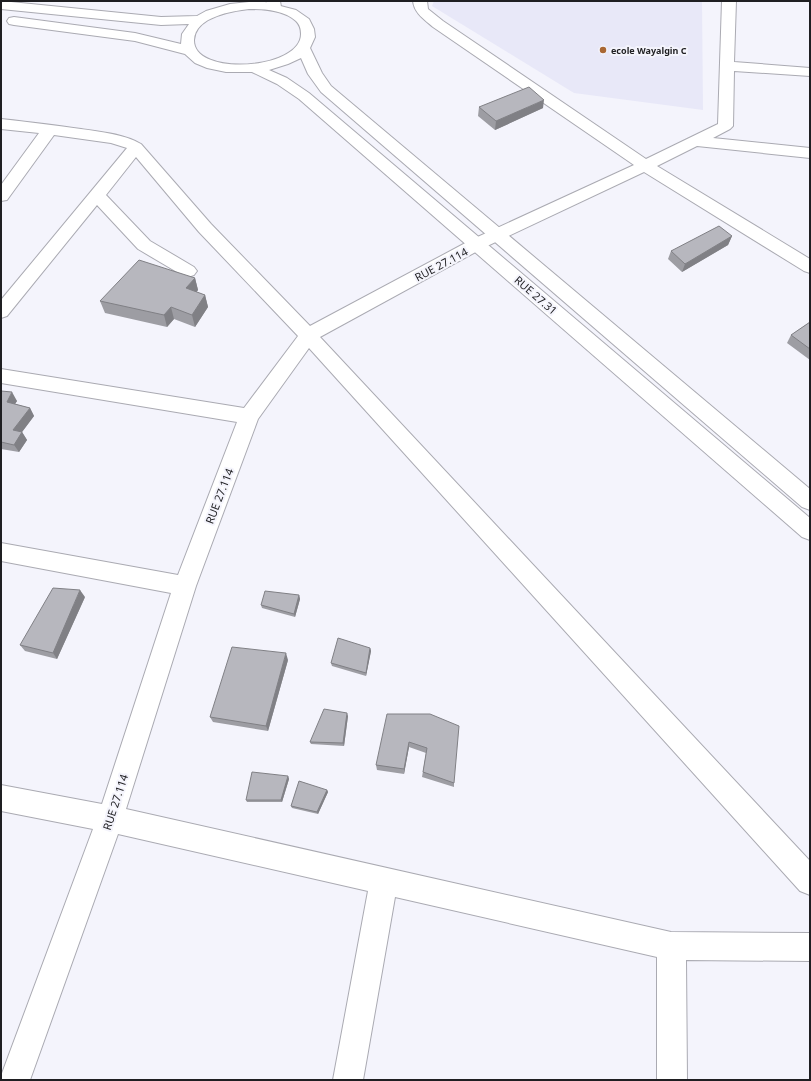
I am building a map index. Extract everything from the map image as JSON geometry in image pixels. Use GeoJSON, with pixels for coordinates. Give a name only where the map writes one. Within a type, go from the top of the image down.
{"type":"FeatureCollection","features":[{"type":"Feature","properties":{"kind":"street"},"geometry":{"type":"LineString","coordinates":[[420,1],[420,5],[426,14],[438,24],[645,166],[810,267]]}},
{"type":"Feature","properties":{"kind":"street"},"geometry":{"type":"LineString","coordinates":[[730,1],[727,66],[810,72]]}},
{"type":"Feature","properties":{"kind":"street"},"geometry":{"type":"LineString","coordinates":[[273,4],[298,17],[306,24],[309,32],[308,40],[303,48],[295,55],[283,61],[254,68],[231,68],[210,64],[198,58],[191,51],[187,43],[188,35],[192,27],[201,20],[226,9],[241,6],[273,4]]}},
{"type":"Feature","properties":{"kind":"street"},"geometry":{"type":"LineString","coordinates":[[1,5],[161,21],[201,20]]}},
{"type":"Feature","properties":{"kind":"street"},"geometry":{"type":"LineString","coordinates":[[1,20],[135,37],[191,51]]}},
{"type":"Feature","properties":{"kind":"street","name":"RUE 27.31"},"geometry":{"type":"LineString","coordinates":[[303,48],[315,74],[326,89],[810,501]]}},
{"type":"Feature","properties":{"kind":"street","name":"RUE 27.114"},"geometry":{"type":"LineString","coordinates":[[15,1080],[110,819],[185,586],[249,416],[308,335],[477,244],[645,166],[725,126],[727,66]]}},
{"type":"Feature","properties":{"kind":"street","name":"RUE 27.31"},"geometry":{"type":"LineString","coordinates":[[254,68],[282,82],[304,96],[810,531]]}},
{"type":"Feature","properties":{"kind":"street"},"geometry":{"type":"LineString","coordinates":[[1,124],[50,129],[125,141],[136,147],[205,228],[308,335],[810,880]]}},
{"type":"Feature","properties":{"kind":"street"},"geometry":{"type":"LineString","coordinates":[[1,196],[50,129]]}},
{"type":"Feature","properties":{"kind":"street"},"geometry":{"type":"LineString","coordinates":[[696,141],[810,153]]}},
{"type":"Feature","properties":{"kind":"street"},"geometry":{"type":"LineString","coordinates":[[1,312],[136,147]]}},
{"type":"Feature","properties":{"kind":"street"},"geometry":{"type":"LineString","coordinates":[[97,195],[144,245],[188,271]]}},
{"type":"Feature","properties":{"kind":"street"},"geometry":{"type":"LineString","coordinates":[[1,376],[249,416]]}},
{"type":"Feature","properties":{"kind":"street"},"geometry":{"type":"LineString","coordinates":[[1,552],[185,586]]}},
{"type":"Feature","properties":{"kind":"street"},"geometry":{"type":"LineString","coordinates":[[1,798],[110,819],[671,946],[810,947]]}},
{"type":"Feature","properties":{"kind":"street"},"geometry":{"type":"LineString","coordinates":[[348,1080],[384,880]]}},
{"type":"Feature","properties":{"kind":"street"},"geometry":{"type":"LineString","coordinates":[[671,946],[672,1080]]}},
{"type":"Feature","properties":{"kind":"shaded area","name":"ecole Wayalgin C"},"geometry":{"type":"Polygon","coordinates":[[[434,1],[702,1],[703,110],[574,93],[432,6],[434,1]]]}},
{"type":"Feature","properties":{"kind":"building"},"geometry":{"type":"Polygon","coordinates":[[[529,87],[544,100],[496,121],[479,107],[529,87]]]}},
{"type":"Feature","properties":{"kind":"building"},"geometry":{"type":"Polygon","coordinates":[[[719,226],[732,236],[685,264],[671,251],[719,226]]]}},
{"type":"Feature","properties":{"kind":"building"},"geometry":{"type":"Polygon","coordinates":[[[139,260],[195,278],[186,288],[205,295],[192,315],[171,307],[164,315],[100,301],[139,260]]]}},
{"type":"Feature","properties":{"kind":"building"},"geometry":{"type":"Polygon","coordinates":[[[810,322],[810,349],[791,335],[810,322]]]}},
{"type":"Feature","properties":{"kind":"building"},"geometry":{"type":"Polygon","coordinates":[[[1,391],[12,392],[7,402],[30,408],[13,430],[22,432],[14,445],[1,442],[1,391]]]}},
{"type":"Feature","properties":{"kind":"building"},"geometry":{"type":"Polygon","coordinates":[[[53,588],[80,590],[53,653],[20,645],[53,588]]]}},
{"type":"Feature","properties":{"kind":"building"},"geometry":{"type":"Polygon","coordinates":[[[265,591],[299,595],[294,614],[261,605],[265,591]]]}},
{"type":"Feature","properties":{"kind":"building"},"geometry":{"type":"Polygon","coordinates":[[[338,638],[370,648],[366,673],[331,663],[338,638]]]}},
{"type":"Feature","properties":{"kind":"building"},"geometry":{"type":"Polygon","coordinates":[[[232,647],[286,653],[266,726],[210,717],[232,647]]]}},
{"type":"Feature","properties":{"kind":"building"},"geometry":{"type":"Polygon","coordinates":[[[324,709],[347,713],[343,743],[310,742],[324,709]]]}},
{"type":"Feature","properties":{"kind":"building"},"geometry":{"type":"Polygon","coordinates":[[[387,714],[430,714],[459,726],[454,783],[423,772],[427,748],[409,742],[404,769],[376,765],[387,714]]]}},
{"type":"Feature","properties":{"kind":"building"},"geometry":{"type":"Polygon","coordinates":[[[252,772],[288,776],[281,800],[246,800],[252,772]]]}},
{"type":"Feature","properties":{"kind":"building"},"geometry":{"type":"Polygon","coordinates":[[[299,781],[327,790],[317,812],[291,806],[299,781]]]}},
{"type":"Feature","properties":{"kind":"place","name":"ecole Wayalgin C"},"geometry":{"type":"Point","coordinates":[603,50]}}]}
